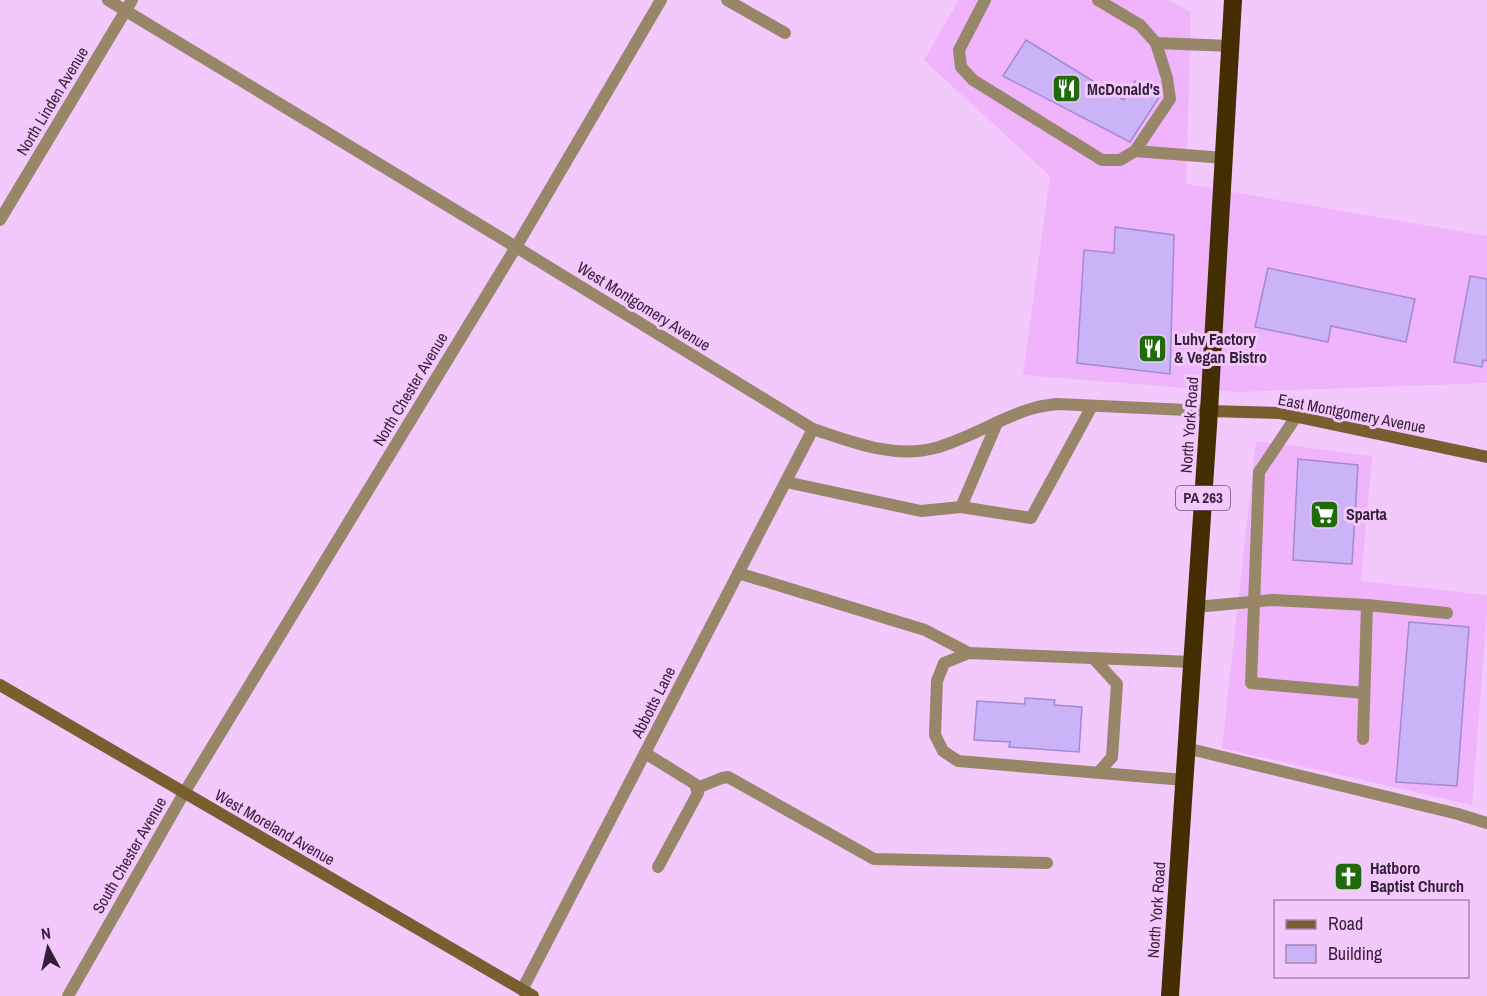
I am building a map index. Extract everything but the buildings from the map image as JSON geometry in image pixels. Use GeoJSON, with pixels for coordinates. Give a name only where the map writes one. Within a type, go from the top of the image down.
{"type":"FeatureCollection","features":[{"type":"Feature","properties":{"kind":"highway","name":"North York Road"},"geometry":{"type":"LineString","coordinates":[[1170,996],[1209,411],[1233,0]]}},
{"type":"Feature","properties":{"kind":"street","name":"West Montgomery Avenue"},"geometry":{"type":"LineString","coordinates":[[108,0],[129,5],[813,429],[866,447],[892,451],[915,451],[934,448],[1034,407],[1057,404],[1209,411]]}},
{"type":"Feature","properties":{"kind":"street","name":"North Chester Avenue"},"geometry":{"type":"LineString","coordinates":[[184,793],[516,247],[661,0]]}},
{"type":"Feature","properties":{"kind":"street"},"geometry":{"type":"LineString","coordinates":[[727,0],[785,33]]}},
{"type":"Feature","properties":{"kind":"street"},"geometry":{"type":"LineString","coordinates":[[985,0],[958,50],[961,67],[973,80],[1102,160],[1120,160],[1135,151],[1170,99],[1167,78],[1156,44],[1140,25],[1098,0]]}},
{"type":"Feature","properties":{"kind":"street","name":"North Linden Avenue"},"geometry":{"type":"LineString","coordinates":[[0,220],[129,5]]}},
{"type":"Feature","properties":{"kind":"street"},"geometry":{"type":"LineString","coordinates":[[1156,44],[1231,46]]}},
{"type":"Feature","properties":{"kind":"street"},"geometry":{"type":"LineString","coordinates":[[1135,151],[1224,158]]}},
{"type":"Feature","properties":{"kind":"street"},"geometry":{"type":"LineString","coordinates":[[786,482],[921,511],[961,507],[1032,518],[1092,406]]}},
{"type":"Feature","properties":{"kind":"street","name":"East Montgomery Avenue"},"geometry":{"type":"LineString","coordinates":[[1209,411],[1279,413],[1487,458]]}},
{"type":"Feature","properties":{"kind":"street"},"geometry":{"type":"LineString","coordinates":[[1296,417],[1259,472],[1251,683],[1364,693]]}},
{"type":"Feature","properties":{"kind":"street"},"geometry":{"type":"LineString","coordinates":[[961,507],[997,423]]}},
{"type":"Feature","properties":{"kind":"street","name":"Abbotts Lane"},"geometry":{"type":"LineString","coordinates":[[527,993],[645,753],[813,429]]}},
{"type":"Feature","properties":{"kind":"street"},"geometry":{"type":"LineString","coordinates":[[738,573],[925,630],[969,653]]}},
{"type":"Feature","properties":{"kind":"street"},"geometry":{"type":"LineString","coordinates":[[1196,607],[1273,600],[1367,605],[1446,613]]}},
{"type":"Feature","properties":{"kind":"street"},"geometry":{"type":"LineString","coordinates":[[1363,739],[1367,605]]}},
{"type":"Feature","properties":{"kind":"street"},"geometry":{"type":"LineString","coordinates":[[1184,780],[958,761],[943,751],[935,735],[937,681],[944,663],[969,653],[1192,662]]}},
{"type":"Feature","properties":{"kind":"street"},"geometry":{"type":"LineString","coordinates":[[1093,658],[1117,684],[1112,757],[1098,772]]}},
{"type":"Feature","properties":{"kind":"street","name":"West Moreland Avenue"},"geometry":{"type":"LineString","coordinates":[[0,686],[527,993]]}},
{"type":"Feature","properties":{"kind":"street"},"geometry":{"type":"LineString","coordinates":[[1186,748],[1436,808],[1487,823]]}},
{"type":"Feature","properties":{"kind":"street"},"geometry":{"type":"LineString","coordinates":[[645,753],[695,783],[698,793],[658,867]]}},
{"type":"Feature","properties":{"kind":"street"},"geometry":{"type":"LineString","coordinates":[[697,788],[729,777],[874,859],[1047,863]]}},
{"type":"Feature","properties":{"kind":"street","name":"South Chester Avenue"},"geometry":{"type":"LineString","coordinates":[[68,996],[184,793]]}},
{"type":"Feature","properties":{"kind":"shaded area"},"geometry":{"type":"Polygon","coordinates":[[[959,0],[1169,0],[1191,12],[1186,184],[1487,236],[1487,383],[1235,392],[1023,375],[1050,176],[924,60],[959,0]]]}},
{"type":"Feature","properties":{"kind":"shaded area"},"geometry":{"type":"Polygon","coordinates":[[[1256,441],[1372,456],[1361,581],[1487,595],[1472,805],[1222,748],[1256,441]]]}},
{"type":"Feature","properties":{"kind":"place","name":"McDonald's"},"geometry":{"type":"Point","coordinates":[1066,89]}},
{"type":"Feature","properties":{"kind":"place","name":"Luhv Factory & Vegan Bistro"},"geometry":{"type":"Point","coordinates":[1153,348]}},
{"type":"Feature","properties":{"kind":"place","name":"Sparta"},"geometry":{"type":"Point","coordinates":[1325,514]}},
{"type":"Feature","properties":{"kind":"place","name":"Hatboro Baptist Church"},"geometry":{"type":"Point","coordinates":[1349,877]}}]}
